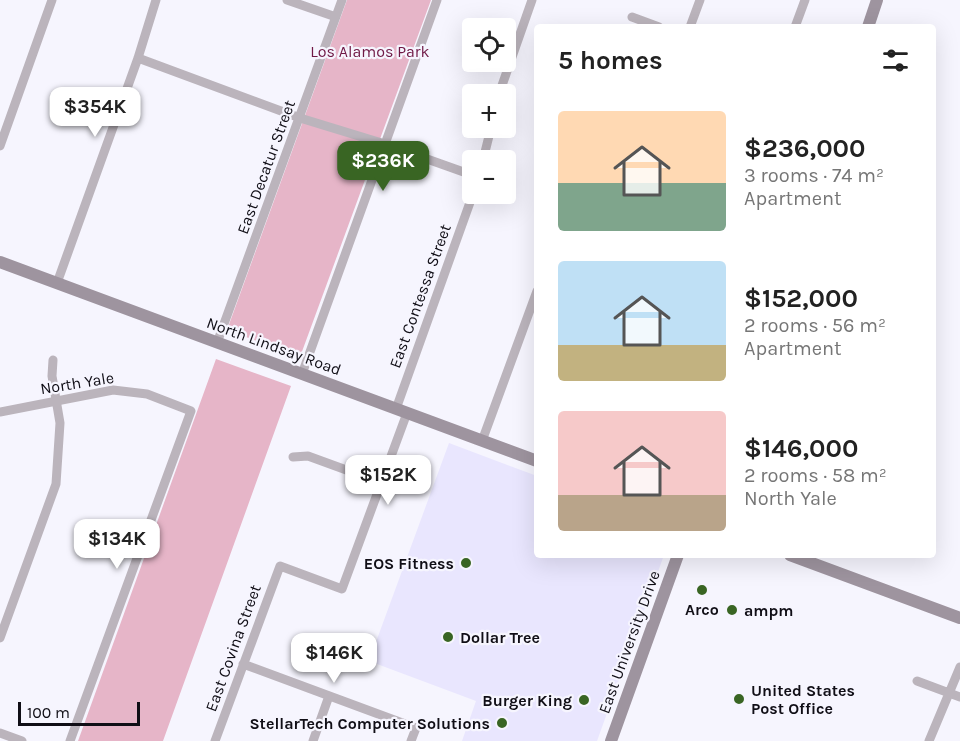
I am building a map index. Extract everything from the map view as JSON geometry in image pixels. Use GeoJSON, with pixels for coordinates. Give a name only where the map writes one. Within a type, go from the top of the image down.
{"type":"FeatureCollection","features":[{"type":"Feature","properties":{"kind":"main road"},"geometry":{"type":"LineString","coordinates":[[869,24],[877,0]]}},
{"type":"Feature","properties":{"kind":"main road","name":"North Lindsay Road"},"geometry":{"type":"LineString","coordinates":[[0,262],[534,460]]}},
{"type":"Feature","properties":{"kind":"main road","name":"East University Drive"},"geometry":{"type":"LineString","coordinates":[[611,741],[677,558]]}},
{"type":"Feature","properties":{"kind":"main road"},"geometry":{"type":"LineString","coordinates":[[798,558],[960,618]]}},
{"type":"Feature","properties":{"kind":"street"},"geometry":{"type":"LineString","coordinates":[[0,146],[52,0]]}},
{"type":"Feature","properties":{"kind":"street"},"geometry":{"type":"LineString","coordinates":[[57,284],[138,58],[156,0]]}},
{"type":"Feature","properties":{"kind":"street"},"geometry":{"type":"LineString","coordinates":[[287,0],[336,17]]}},
{"type":"Feature","properties":{"kind":"street","name":"East Decatur Street"},"geometry":{"type":"LineString","coordinates":[[217,343],[342,0]]}},
{"type":"Feature","properties":{"kind":"street"},"geometry":{"type":"LineString","coordinates":[[302,374],[437,0]]}},
{"type":"Feature","properties":{"kind":"street"},"geometry":{"type":"LineString","coordinates":[[503,84],[532,0]]}},
{"type":"Feature","properties":{"kind":"street"},"geometry":{"type":"LineString","coordinates":[[691,24],[700,0]]}},
{"type":"Feature","properties":{"kind":"street"},"geometry":{"type":"LineString","coordinates":[[796,24],[805,0]]}},
{"type":"Feature","properties":{"kind":"street"},"geometry":{"type":"LineString","coordinates":[[632,17],[651,24]]}},
{"type":"Feature","properties":{"kind":"street"},"geometry":{"type":"LineString","coordinates":[[138,58],[300,118],[386,144],[462,171]]}},
{"type":"Feature","properties":{"kind":"street","name":"East Contessa Street"},"geometry":{"type":"LineString","coordinates":[[280,566],[342,589],[382,483],[401,411],[470,204]]}},
{"type":"Feature","properties":{"kind":"street"},"geometry":{"type":"LineString","coordinates":[[482,441],[534,299]]}},
{"type":"Feature","properties":{"kind":"street"},"geometry":{"type":"LineString","coordinates":[[0,638],[56,484],[60,423],[53,360]]}},
{"type":"Feature","properties":{"kind":"street","name":"North Yale"},"geometry":{"type":"LineString","coordinates":[[0,411],[113,390],[147,394],[191,411],[70,741]]}},
{"type":"Feature","properties":{"kind":"street"},"geometry":{"type":"LineString","coordinates":[[293,457],[308,456],[382,483]]}},
{"type":"Feature","properties":{"kind":"street","name":"East Covina Street"},"geometry":{"type":"LineString","coordinates":[[215,741],[280,566]]}},
{"type":"Feature","properties":{"kind":"street"},"geometry":{"type":"LineString","coordinates":[[243,664],[416,728],[411,741]]}},
{"type":"Feature","properties":{"kind":"street"},"geometry":{"type":"LineString","coordinates":[[929,741],[960,667]]}},
{"type":"Feature","properties":{"kind":"street"},"geometry":{"type":"LineString","coordinates":[[916,681],[960,697]]}},
{"type":"Feature","properties":{"kind":"street"},"geometry":{"type":"LineString","coordinates":[[313,741],[329,696]]}},
{"type":"Feature","properties":{"kind":"street"},"geometry":{"type":"LineString","coordinates":[[0,733],[22,741]]}},
{"type":"Feature","properties":{"kind":"shaded area"},"geometry":{"type":"Polygon","coordinates":[[[449,443],[534,475],[534,558],[663,558],[597,741],[462,741],[476,701],[369,661],[449,443]]]}},
{"type":"Feature","properties":{"kind":"green space","name":"Los Alamos Park"},"geometry":{"type":"Polygon","coordinates":[[[347,0],[431,0],[300,357],[227,330],[347,0]]]}},
{"type":"Feature","properties":{"kind":"green space"},"geometry":{"type":"Polygon","coordinates":[[[216,359],[291,386],[163,741],[78,741],[216,359]]]}},
{"type":"Feature","properties":{"kind":"place","name":"EOS Fitness"},"geometry":{"type":"Point","coordinates":[466,563]}},
{"type":"Feature","properties":{"kind":"place","name":"Arco"},"geometry":{"type":"Point","coordinates":[702,590]}},
{"type":"Feature","properties":{"kind":"place","name":"ampm"},"geometry":{"type":"Point","coordinates":[732,610]}},
{"type":"Feature","properties":{"kind":"place","name":"Dollar Tree"},"geometry":{"type":"Point","coordinates":[448,637]}},
{"type":"Feature","properties":{"kind":"place","name":"United States Post Office"},"geometry":{"type":"Point","coordinates":[739,699]}},
{"type":"Feature","properties":{"kind":"place","name":"Burger King"},"geometry":{"type":"Point","coordinates":[584,700]}},
{"type":"Feature","properties":{"kind":"place","name":"StellarTech Computer Solutions"},"geometry":{"type":"Point","coordinates":[502,723]}}]}
